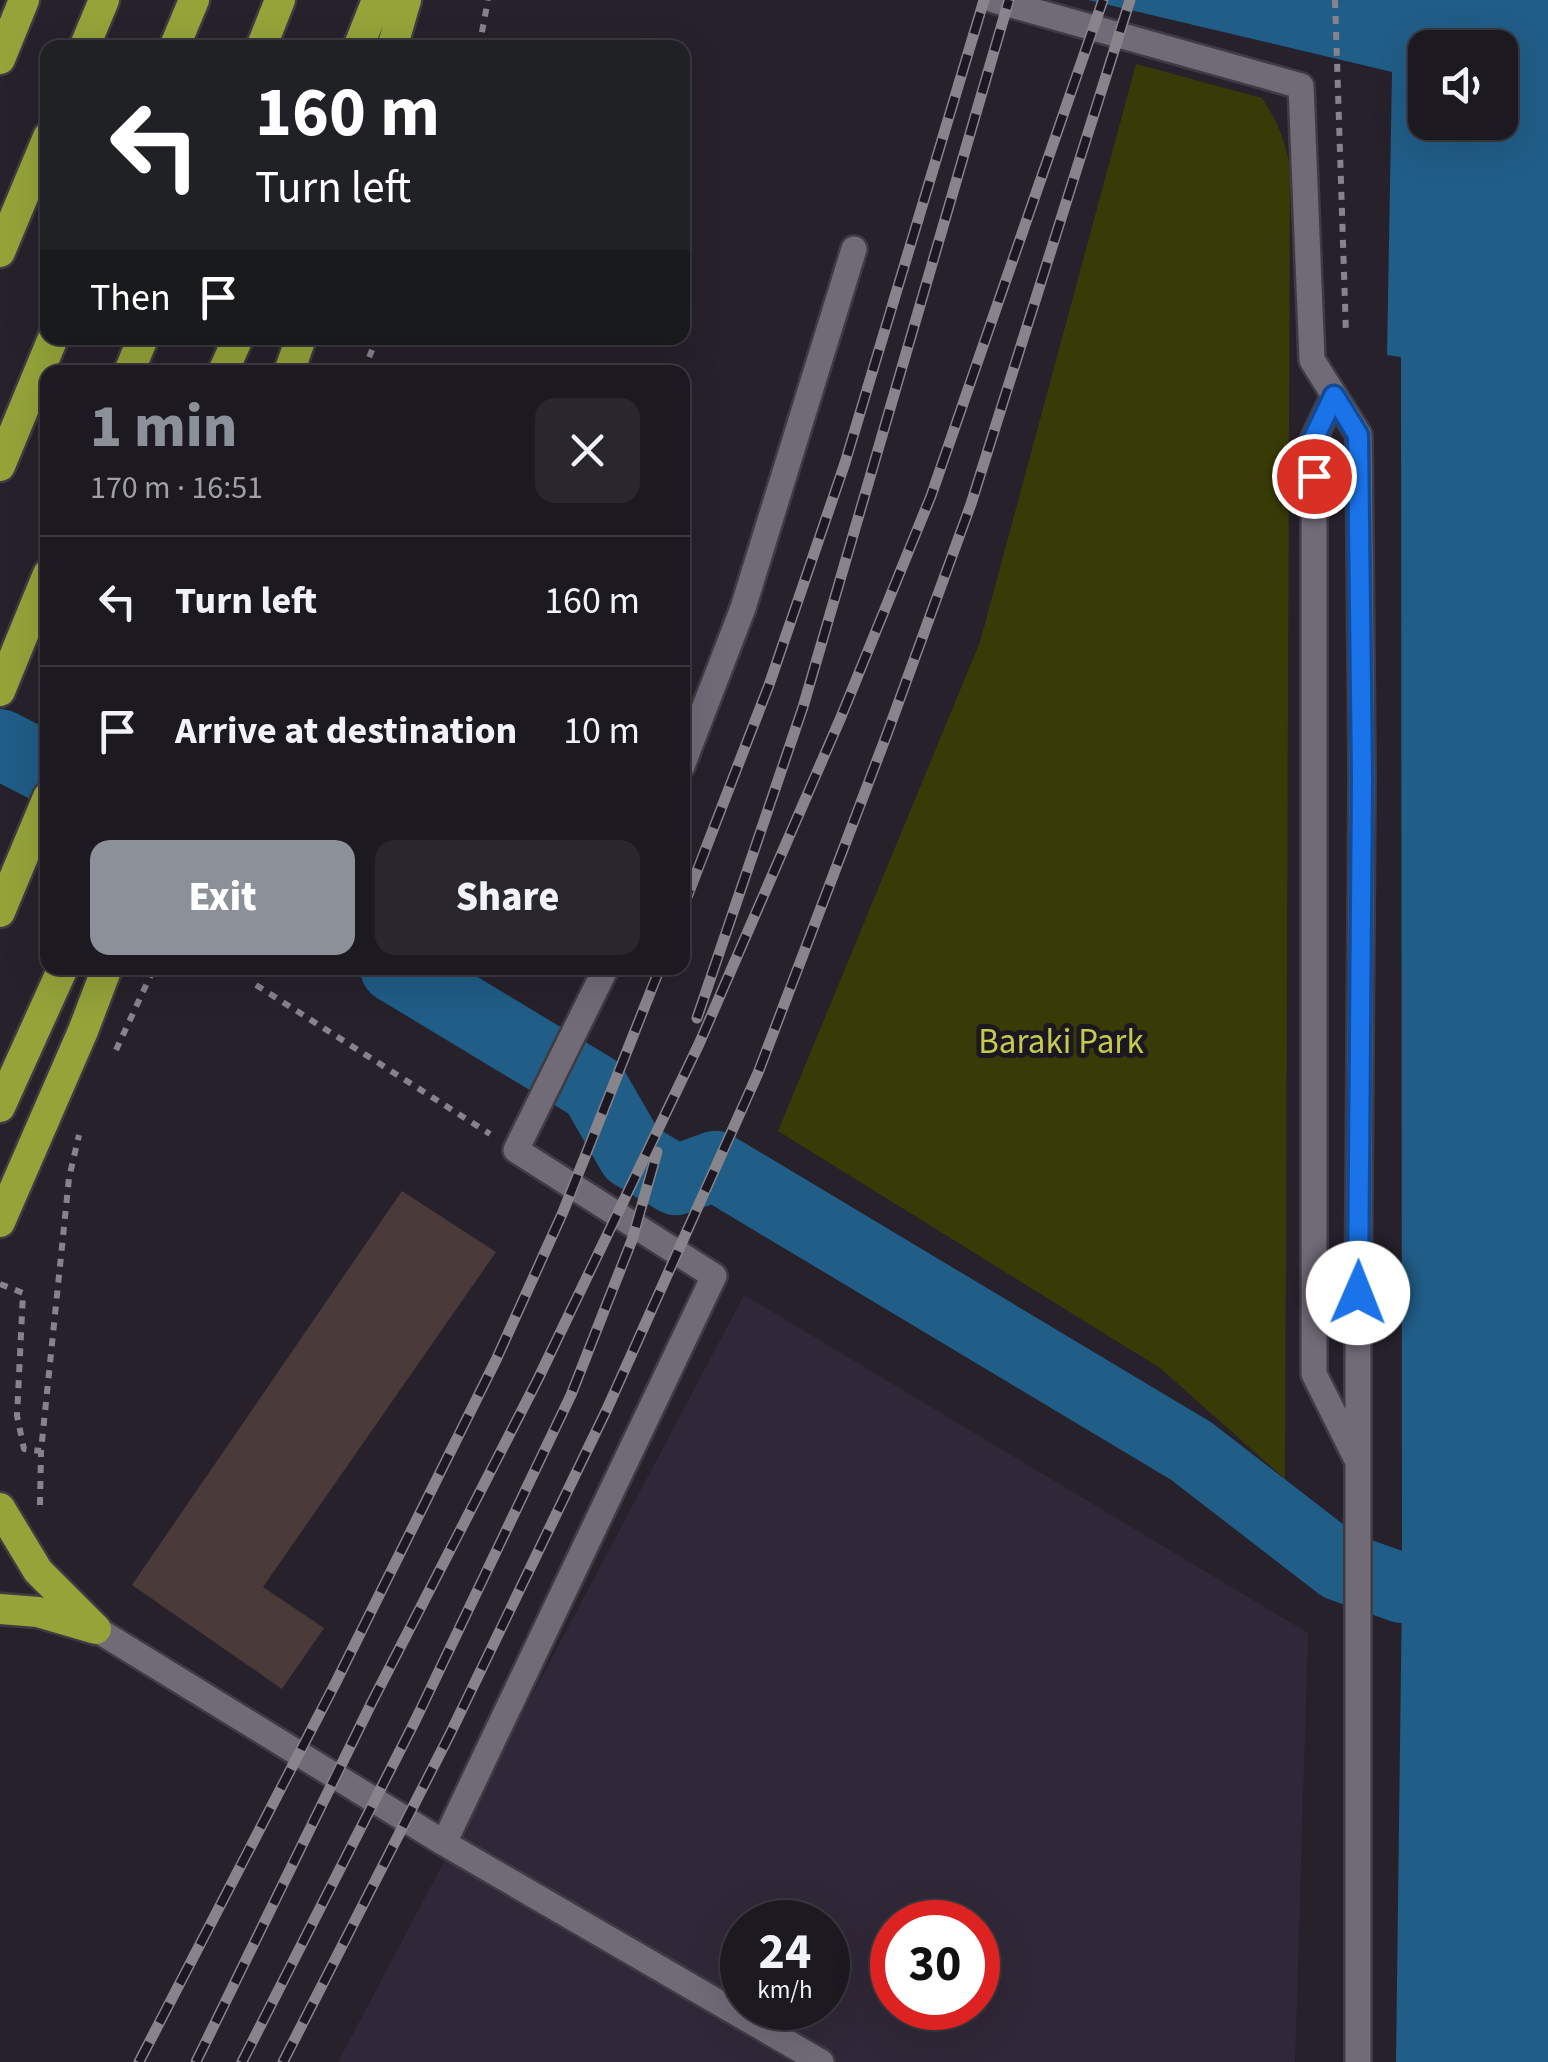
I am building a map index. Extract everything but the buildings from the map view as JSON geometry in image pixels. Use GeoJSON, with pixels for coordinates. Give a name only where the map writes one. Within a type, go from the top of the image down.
{"type":"FeatureCollection","features":[{"type":"Feature","properties":{"kind":"highway"},"geometry":{"type":"LineString","coordinates":[[0,59],[24,0]]}},
{"type":"Feature","properties":{"kind":"highway"},"geometry":{"type":"LineString","coordinates":[[87,40],[104,0]]}},
{"type":"Feature","properties":{"kind":"highway"},"geometry":{"type":"LineString","coordinates":[[177,40],[194,0]]}},
{"type":"Feature","properties":{"kind":"highway"},"geometry":{"type":"LineString","coordinates":[[264,40],[280,0]]}},
{"type":"Feature","properties":{"kind":"highway"},"geometry":{"type":"LineString","coordinates":[[361,40],[377,0]]}},
{"type":"Feature","properties":{"kind":"highway"},"geometry":{"type":"LineString","coordinates":[[394,40],[406,0]]}},
{"type":"Feature","properties":{"kind":"highway"},"geometry":{"type":"LineString","coordinates":[[0,252],[40,156]]}},
{"type":"Feature","properties":{"kind":"highway"},"geometry":{"type":"LineString","coordinates":[[0,466],[40,371]]}},
{"type":"Feature","properties":{"kind":"highway"},"geometry":{"type":"LineString","coordinates":[[0,691],[40,594]]}},
{"type":"Feature","properties":{"kind":"highway"},"geometry":{"type":"LineString","coordinates":[[0,912],[40,816]]}},
{"type":"Feature","properties":{"kind":"highway"},"geometry":{"type":"LineString","coordinates":[[0,1107],[60,975]]}},
{"type":"Feature","properties":{"kind":"highway"},"geometry":{"type":"LineString","coordinates":[[0,1222],[104,975]]}},
{"type":"Feature","properties":{"kind":"highway"},"geometry":{"type":"LineString","coordinates":[[0,1508],[38,1571],[96,1629]]}},
{"type":"Feature","properties":{"kind":"highway"},"geometry":{"type":"LineString","coordinates":[[0,1609],[38,1612],[96,1629]]}},
{"type":"Feature","properties":{"kind":"street"},"geometry":{"type":"LineString","coordinates":[[994,0],[1302,86],[1312,360],[1358,435],[1359,453],[1362,815],[1358,2062]]}},
{"type":"Feature","properties":{"kind":"street"},"geometry":{"type":"LineString","coordinates":[[690,745],[743,608],[854,248]]}},
{"type":"Feature","properties":{"kind":"street"},"geometry":{"type":"LineString","coordinates":[[1334,396],[1314,438],[1314,1374],[1359,1465]]}},
{"type":"Feature","properties":{"kind":"street"},"geometry":{"type":"LineString","coordinates":[[444,1843],[714,1276],[516,1150],[603,975]]}},
{"type":"Feature","properties":{"kind":"street"},"geometry":{"type":"LineString","coordinates":[[96,1629],[444,1843],[821,2062]]}},
{"type":"Feature","properties":{"kind":"path"},"geometry":{"type":"LineString","coordinates":[[480,40],[488,0]]}},
{"type":"Feature","properties":{"kind":"path"},"geometry":{"type":"LineString","coordinates":[[1336,0],[1346,337]]}},
{"type":"Feature","properties":{"kind":"path"},"geometry":{"type":"LineString","coordinates":[[115,1052],[151,975]]}},
{"type":"Feature","properties":{"kind":"path"},"geometry":{"type":"LineString","coordinates":[[256,986],[516,1150]]}},
{"type":"Feature","properties":{"kind":"path"},"geometry":{"type":"LineString","coordinates":[[0,1284],[23,1293],[17,1416],[24,1449],[42,1452],[69,1178],[84,1121]]}},
{"type":"Feature","properties":{"kind":"shaded area"},"geometry":{"type":"Polygon","coordinates":[[[744,1295],[1308,1633],[1295,2062],[338,2062],[744,1295]]]}},
{"type":"Feature","properties":{"kind":"green space","name":"Baraki Park"},"geometry":{"type":"Polygon","coordinates":[[[1136,64],[1262,98],[1280,131],[1290,167],[1285,1479],[1160,1368],[778,1131],[980,642],[1136,64]]]}},
{"type":"Feature","properties":{"kind":"water"},"geometry":{"type":"Polygon","coordinates":[[[1088,0],[1548,0],[1548,2062],[1396,2062],[1402,1588],[1401,357],[1387,355],[1392,72],[1088,0]]]}},
{"type":"Feature","properties":{"kind":"waterway"},"geometry":{"type":"LineString","coordinates":[[0,744],[40,765]]}},
{"type":"Feature","properties":{"kind":"waterway"},"geometry":{"type":"LineString","coordinates":[[407,975],[594,1088],[632,1154],[676,1180],[715,1166],[1191,1451],[1340,1566],[1402,1588]]}},
{"type":"Feature","properties":{"kind":"railway"},"geometry":{"type":"LineString","coordinates":[[690,889],[769,685],[845,463],[984,0]]}},
{"type":"Feature","properties":{"kind":"railway"},"geometry":{"type":"LineString","coordinates":[[697,1018],[803,707],[1009,0]]}},
{"type":"Feature","properties":{"kind":"railway"},"geometry":{"type":"LineString","coordinates":[[196,2062],[372,1702],[538,1379],[699,1044],[841,717],[931,496],[1103,0]]}},
{"type":"Feature","properties":{"kind":"railway"},"geometry":{"type":"LineString","coordinates":[[283,2062],[450,1734],[607,1409],[758,1073],[971,504],[1130,0]]}},
{"type":"Feature","properties":{"kind":"railway"},"geometry":{"type":"LineString","coordinates":[[139,2062],[335,1684],[496,1360],[563,1212],[657,975]]}},
{"type":"Feature","properties":{"kind":"railway"},"geometry":{"type":"LineString","coordinates":[[242,2062],[416,1719],[571,1395],[632,1240],[657,1152]]}},
{"type":"Feature","properties":{"kind":"route"},"geometry":{"type":"LineString","coordinates":[[1314,476],[1314,438],[1334,396],[1358,435],[1362,813],[1358,1293]]}}]}
